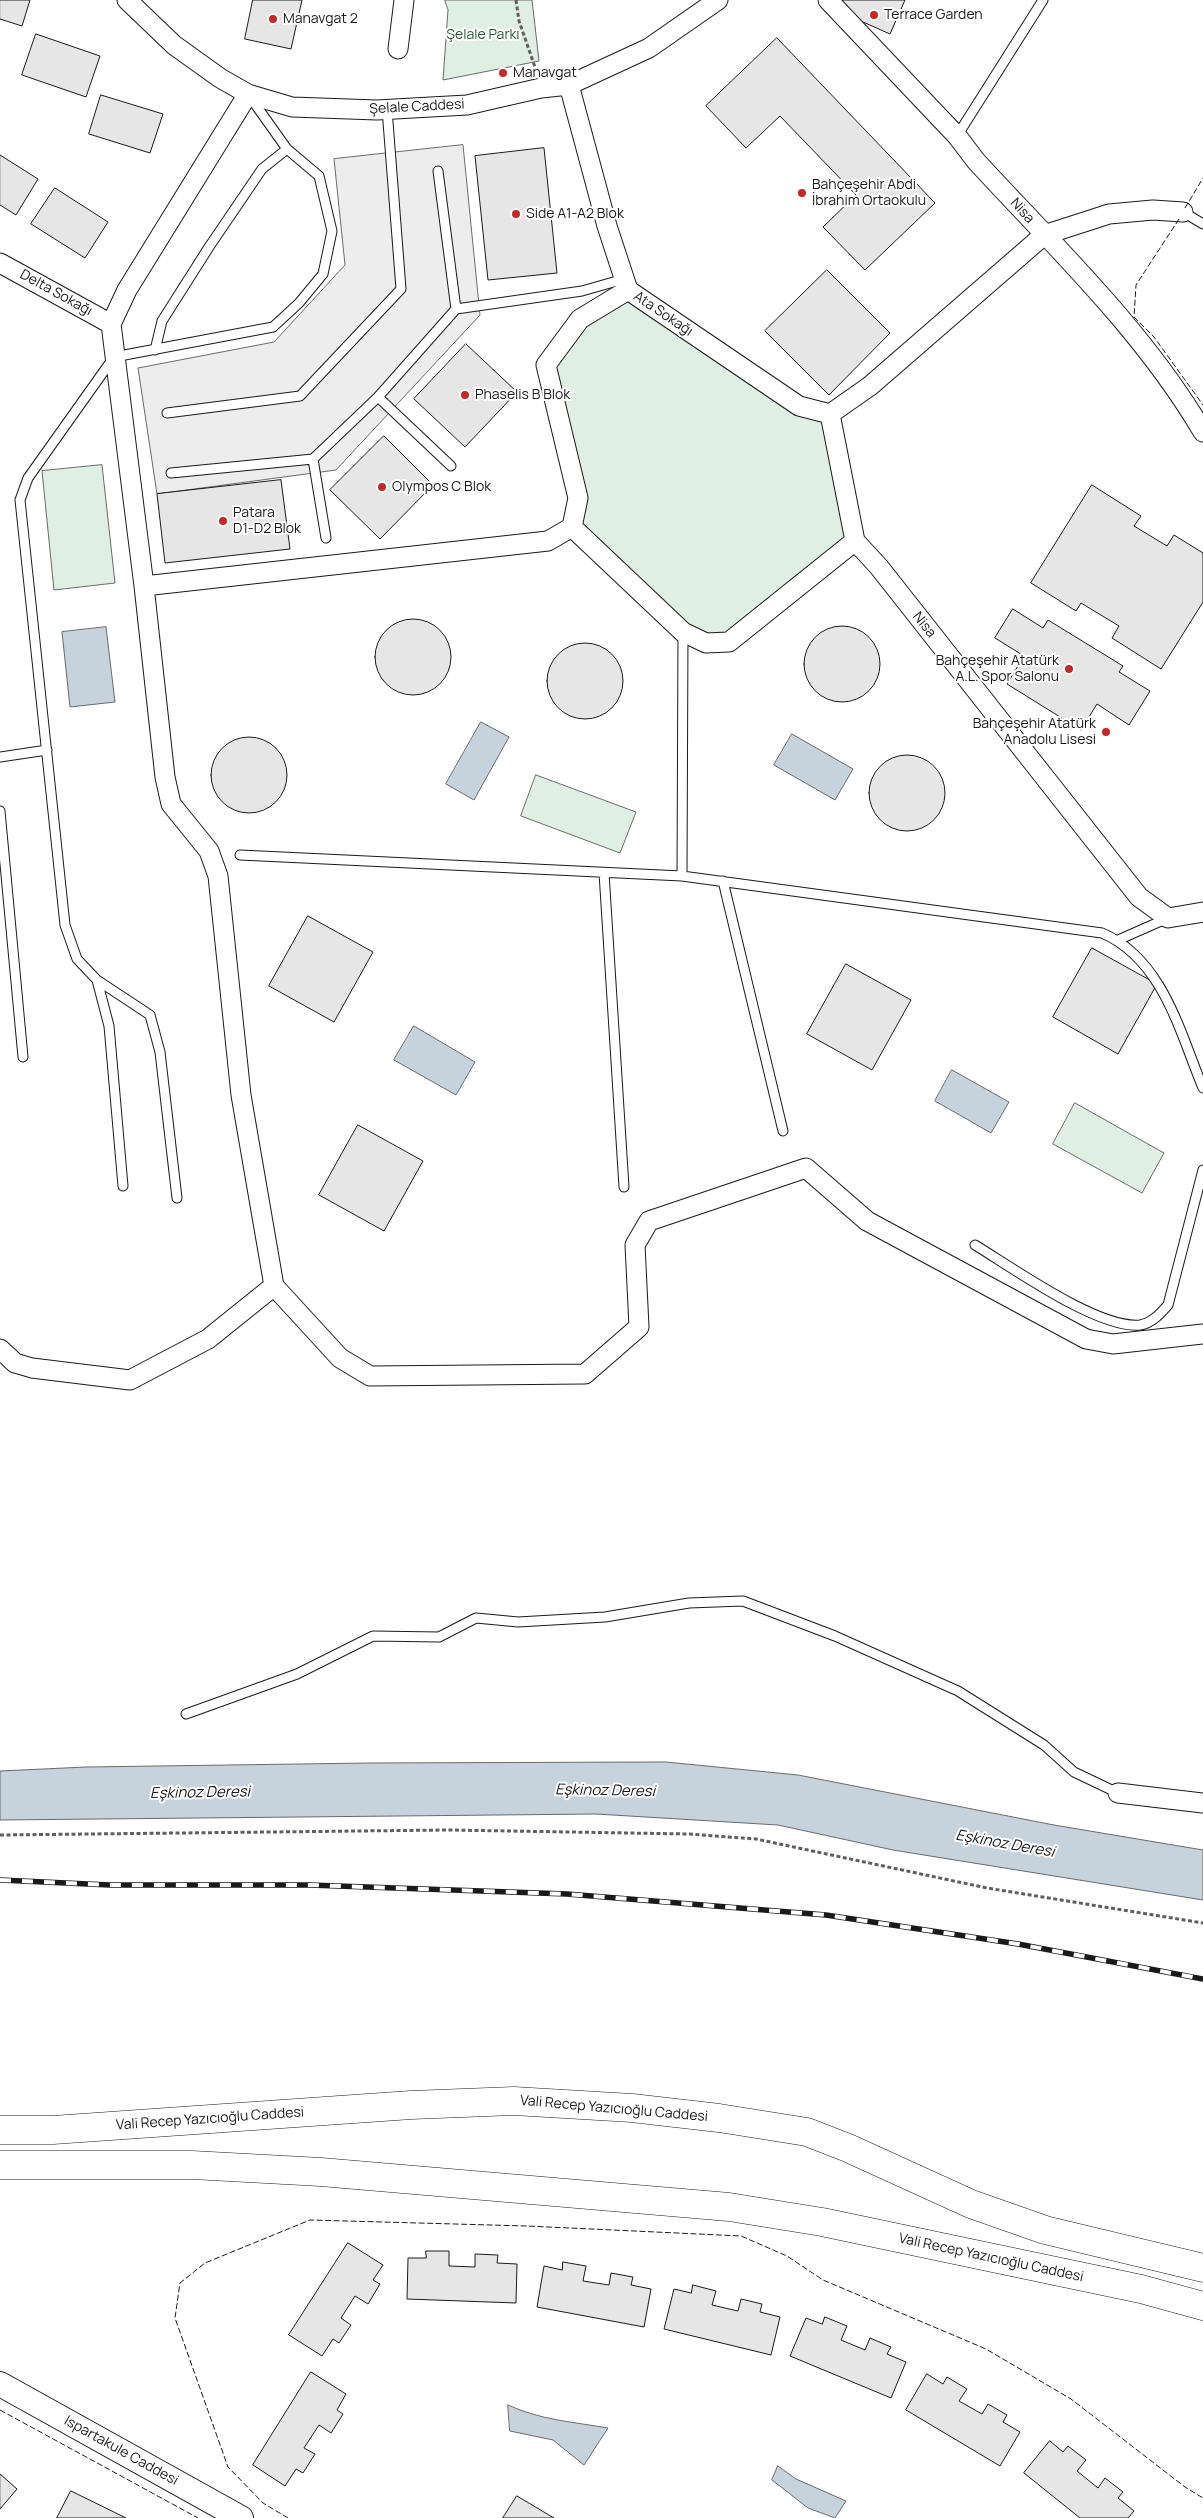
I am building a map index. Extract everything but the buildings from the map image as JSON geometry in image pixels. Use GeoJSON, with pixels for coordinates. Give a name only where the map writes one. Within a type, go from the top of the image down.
{"type":"FeatureCollection","features":[{"type":"Feature","properties":{"kind":"main road","name":"Vali Recep Yazıcıoğlu Caddesi"},"geometry":{"type":"LineString","coordinates":[[0,2130],[53,2130],[411,2105],[514,2101],[632,2108],[719,2118],[807,2132],[848,2148],[971,2204],[1045,2230],[1203,2268]]}},
{"type":"Feature","properties":{"kind":"main road","name":"Vali Recep Yazıcıoğlu Caddesi"},"geometry":{"type":"LineString","coordinates":[[0,2165],[192,2166],[321,2172],[728,2207],[822,2222],[942,2247],[1141,2289],[1203,2306]]}},
{"type":"Feature","properties":{"kind":"street","name":"Şelale Caddesi"},"geometry":{"type":"LineString","coordinates":[[127,0],[174,45],[220,78],[248,94],[292,107],[387,110],[467,104],[541,88],[569,85],[649,48],[718,0]]}},
{"type":"Feature","properties":{"kind":"street"},"geometry":{"type":"LineString","coordinates":[[398,49],[404,0]]}},
{"type":"Feature","properties":{"kind":"street","name":"Nisa"},"geometry":{"type":"LineString","coordinates":[[828,0],[957,136],[976,160],[1132,331],[1185,401],[1203,432]]}},
{"type":"Feature","properties":{"kind":"street","name":"Ata Sokağı"},"geometry":{"type":"LineString","coordinates":[[569,85],[607,226],[626,284],[799,406],[830,414]]}},
{"type":"Feature","properties":{"kind":"street"},"geometry":{"type":"LineString","coordinates":[[248,94],[127,290],[111,324],[144,586],[165,777],[171,804],[209,851],[218,876],[241,1095],[274,1286],[340,1358],[370,1376],[585,1374],[639,1327],[635,1245],[648,1221],[806,1168],[867,1221],[1086,1339],[1113,1344],[1203,1334]]}},
{"type":"Feature","properties":{"kind":"street"},"geometry":{"type":"LineString","coordinates":[[572,527],[683,632],[706,643],[729,642],[855,541],[830,414],[870,386],[1044,235],[1109,214],[1153,210],[1183,212]]}},
{"type":"Feature","properties":{"kind":"street","name":"Delta Sokağı"},"geometry":{"type":"LineString","coordinates":[[0,263],[111,324]]}},
{"type":"Feature","properties":{"kind":"street"},"geometry":{"type":"LineString","coordinates":[[144,586],[548,541],[572,527],[578,498],[546,365],[580,319],[626,284]]}},
{"type":"Feature","properties":{"kind":"street","name":"Nisa"},"geometry":{"type":"LineString","coordinates":[[855,541],[879,567],[1139,897],[1168,918]]}},
{"type":"Feature","properties":{"kind":"street"},"geometry":{"type":"LineString","coordinates":[[1168,918],[1203,912]]}},
{"type":"Feature","properties":{"kind":"street"},"geometry":{"type":"LineString","coordinates":[[0,1349],[15,1363],[32,1368],[130,1380],[208,1339],[274,1286]]}},
{"type":"Feature","properties":{"kind":"street"},"geometry":{"type":"LineString","coordinates":[[1118,1793],[1203,1803]]}},
{"type":"Feature","properties":{"kind":"street","name":"Ispartakule Caddesi"},"geometry":{"type":"LineString","coordinates":[[0,2384],[241,2518]]}},
{"type":"Feature","properties":{"kind":"lane"},"geometry":{"type":"LineString","coordinates":[[957,136],[1043,0]]}},
{"type":"Feature","properties":{"kind":"lane"},"geometry":{"type":"LineString","coordinates":[[177,1198],[160,1052],[150,1015],[97,980],[77,959],[65,924],[20,500],[28,478],[114,357],[272,328],[299,303],[322,274],[332,231],[319,176],[287,149],[248,94]]}},
{"type":"Feature","properties":{"kind":"lane"},"geometry":{"type":"LineString","coordinates":[[167,413],[300,396],[401,289],[387,110]]}},
{"type":"Feature","properties":{"kind":"lane"},"geometry":{"type":"LineString","coordinates":[[155,350],[162,321],[209,247],[262,169],[287,149]]}},
{"type":"Feature","properties":{"kind":"lane"},"geometry":{"type":"LineString","coordinates":[[438,171],[456,309]]}},
{"type":"Feature","properties":{"kind":"lane"},"geometry":{"type":"LineString","coordinates":[[1183,212],[1203,224]]}},
{"type":"Feature","properties":{"kind":"lane"},"geometry":{"type":"LineString","coordinates":[[171,473],[313,459],[378,397],[456,309],[626,284]]}},
{"type":"Feature","properties":{"kind":"lane"},"geometry":{"type":"LineString","coordinates":[[378,397],[451,466]]}},
{"type":"Feature","properties":{"kind":"lane"},"geometry":{"type":"LineString","coordinates":[[313,459],[326,538]]}},
{"type":"Feature","properties":{"kind":"lane"},"geometry":{"type":"LineString","coordinates":[[682,876],[683,632]]}},
{"type":"Feature","properties":{"kind":"lane"},"geometry":{"type":"LineString","coordinates":[[0,758],[47,750]]}},
{"type":"Feature","properties":{"kind":"lane"},"geometry":{"type":"LineString","coordinates":[[0,811],[23,1057]]}},
{"type":"Feature","properties":{"kind":"lane"},"geometry":{"type":"LineString","coordinates":[[240,855],[682,876],[1094,931],[1118,940],[1136,955],[1160,984],[1203,1088]]}},
{"type":"Feature","properties":{"kind":"lane"},"geometry":{"type":"LineString","coordinates":[[604,873],[624,1187]]}},
{"type":"Feature","properties":{"kind":"lane"},"geometry":{"type":"LineString","coordinates":[[723,881],[783,1131]]}},
{"type":"Feature","properties":{"kind":"lane"},"geometry":{"type":"LineString","coordinates":[[1118,940],[1168,918]]}},
{"type":"Feature","properties":{"kind":"lane"},"geometry":{"type":"LineString","coordinates":[[97,980],[109,1026],[123,1186]]}},
{"type":"Feature","properties":{"kind":"lane"},"geometry":{"type":"LineString","coordinates":[[975,1245],[1088,1313],[1117,1322],[1141,1325],[1154,1320],[1168,1305],[1203,1170]]}},
{"type":"Feature","properties":{"kind":"lane"},"geometry":{"type":"LineString","coordinates":[[186,1714],[297,1674],[373,1636],[439,1637],[476,1618],[518,1622],[604,1618],[689,1603],[743,1602],[835,1636],[958,1690],[1044,1745],[1074,1772],[1118,1793]]}},
{"type":"Feature","properties":{"kind":"path"},"geometry":{"type":"LineString","coordinates":[[516,0],[519,21],[541,88]]}},
{"type":"Feature","properties":{"kind":"path"},"geometry":{"type":"LineString","coordinates":[[0,1835],[449,1830],[690,1834],[756,1840],[988,1888],[1203,1923]]}},
{"type":"Feature","properties":{"kind":"green space","name":"Şelale Parkı"},"geometry":{"type":"Polygon","coordinates":[[[445,0],[532,0],[539,61],[443,80],[448,10],[445,0]]]}},
{"type":"Feature","properties":{"kind":"green space"},"geometry":{"type":"Polygon","coordinates":[[[628,290],[799,406],[830,414],[855,541],[729,642],[706,643],[572,527],[578,498],[546,365],[580,319],[628,290]]]}},
{"type":"Feature","properties":{"kind":"green space"},"geometry":{"type":"Polygon","coordinates":[[[102,465],[115,583],[54,590],[42,471],[102,465]]]}},
{"type":"Feature","properties":{"kind":"green space"},"geometry":{"type":"Polygon","coordinates":[[[536,775],[636,812],[620,853],[521,816],[536,775]]]}},
{"type":"Feature","properties":{"kind":"green space"},"geometry":{"type":"Polygon","coordinates":[[[1075,1103],[1164,1153],[1142,1193],[1053,1144],[1075,1103]]]}},
{"type":"Feature","properties":{"kind":"shaded area"},"geometry":{"type":"Polygon","coordinates":[[[463,145],[480,315],[336,470],[157,494],[138,368],[274,342],[345,265],[334,159],[463,145]]]}},
{"type":"Feature","properties":{"kind":"water"},"geometry":{"type":"Polygon","coordinates":[[[106,627],[115,702],[70,707],[62,632],[106,627]]]}},
{"type":"Feature","properties":{"kind":"water"},"geometry":{"type":"Polygon","coordinates":[[[481,722],[509,737],[474,800],[446,784],[481,722]]]}},
{"type":"Feature","properties":{"kind":"water"},"geometry":{"type":"Polygon","coordinates":[[[792,734],[853,769],[835,800],[774,765],[792,734]]]}},
{"type":"Feature","properties":{"kind":"water"},"geometry":{"type":"Polygon","coordinates":[[[414,1026],[475,1062],[456,1095],[394,1060],[414,1026]]]}},
{"type":"Feature","properties":{"kind":"water"},"geometry":{"type":"Polygon","coordinates":[[[952,1070],[1009,1102],[991,1133],[935,1101],[952,1070]]]}},
{"type":"Feature","properties":{"kind":"water","name":"Eşkinoz Deresi"},"geometry":{"type":"Polygon","coordinates":[[[666,1762],[798,1775],[1054,1825],[1203,1850],[1203,1900],[893,1850],[778,1825],[596,1814],[0,1820],[0,1771],[86,1767],[370,1763],[666,1762]]]}},
{"type":"Feature","properties":{"kind":"water"},"geometry":{"type":"Polygon","coordinates":[[[508,2405],[545,2417],[608,2428],[584,2465],[553,2440],[510,2431],[508,2405]]]}},
{"type":"Feature","properties":{"kind":"water"},"geometry":{"type":"Polygon","coordinates":[[[778,2466],[796,2479],[846,2501],[835,2518],[808,2508],[772,2480],[778,2466]]]}},
{"type":"Feature","properties":{"kind":"railway"},"geometry":{"type":"LineString","coordinates":[[0,1880],[110,1885],[309,1885],[567,1894],[826,1915],[1018,1944],[1203,1979]]}},
{"type":"Feature","properties":{"kind":"fence"},"geometry":{"type":"LineString","coordinates":[[1185,208],[1203,178]]}},
{"type":"Feature","properties":{"kind":"fence"},"geometry":{"type":"LineString","coordinates":[[1179,219],[1136,285],[1134,317],[1154,337],[1203,405]]}},
{"type":"Feature","properties":{"kind":"fence"},"geometry":{"type":"LineString","coordinates":[[288,2518],[263,2503],[228,2467],[175,2318],[180,2283],[205,2263],[310,2220],[527,2226],[741,2236],[787,2256],[823,2280],[986,2349],[1071,2399],[1185,2487],[1203,2498]]}},
{"type":"Feature","properties":{"kind":"fence"},"geometry":{"type":"LineString","coordinates":[[0,2410],[198,2518]]}},
{"type":"Feature","properties":{"kind":"place","name":"Terrace Garden"},"geometry":{"type":"Point","coordinates":[874,15]}},
{"type":"Feature","properties":{"kind":"place","name":"Manavgat 2"},"geometry":{"type":"Point","coordinates":[273,19]}},
{"type":"Feature","properties":{"kind":"place","name":"Manavgat"},"geometry":{"type":"Point","coordinates":[503,73]}},
{"type":"Feature","properties":{"kind":"place","name":"Bahçeşehir Abdi İbrahim Ortaokulu"},"geometry":{"type":"Point","coordinates":[802,193]}},
{"type":"Feature","properties":{"kind":"place","name":"Side A1-A2 Blok"},"geometry":{"type":"Point","coordinates":[516,214]}},
{"type":"Feature","properties":{"kind":"place","name":"Phaselis B Blok"},"geometry":{"type":"Point","coordinates":[465,395]}},
{"type":"Feature","properties":{"kind":"place","name":"Olympos C Blok"},"geometry":{"type":"Point","coordinates":[382,487]}},
{"type":"Feature","properties":{"kind":"place","name":"Patara D1-D2 Blok"},"geometry":{"type":"Point","coordinates":[223,521]}},
{"type":"Feature","properties":{"kind":"place","name":"Bahçeşehir Atatürk A.L. Spor Salonu"},"geometry":{"type":"Point","coordinates":[1069,669]}},
{"type":"Feature","properties":{"kind":"place","name":"Bahçeşehir Atatürk Anadolu Lisesi"},"geometry":{"type":"Point","coordinates":[1106,732]}}]}
